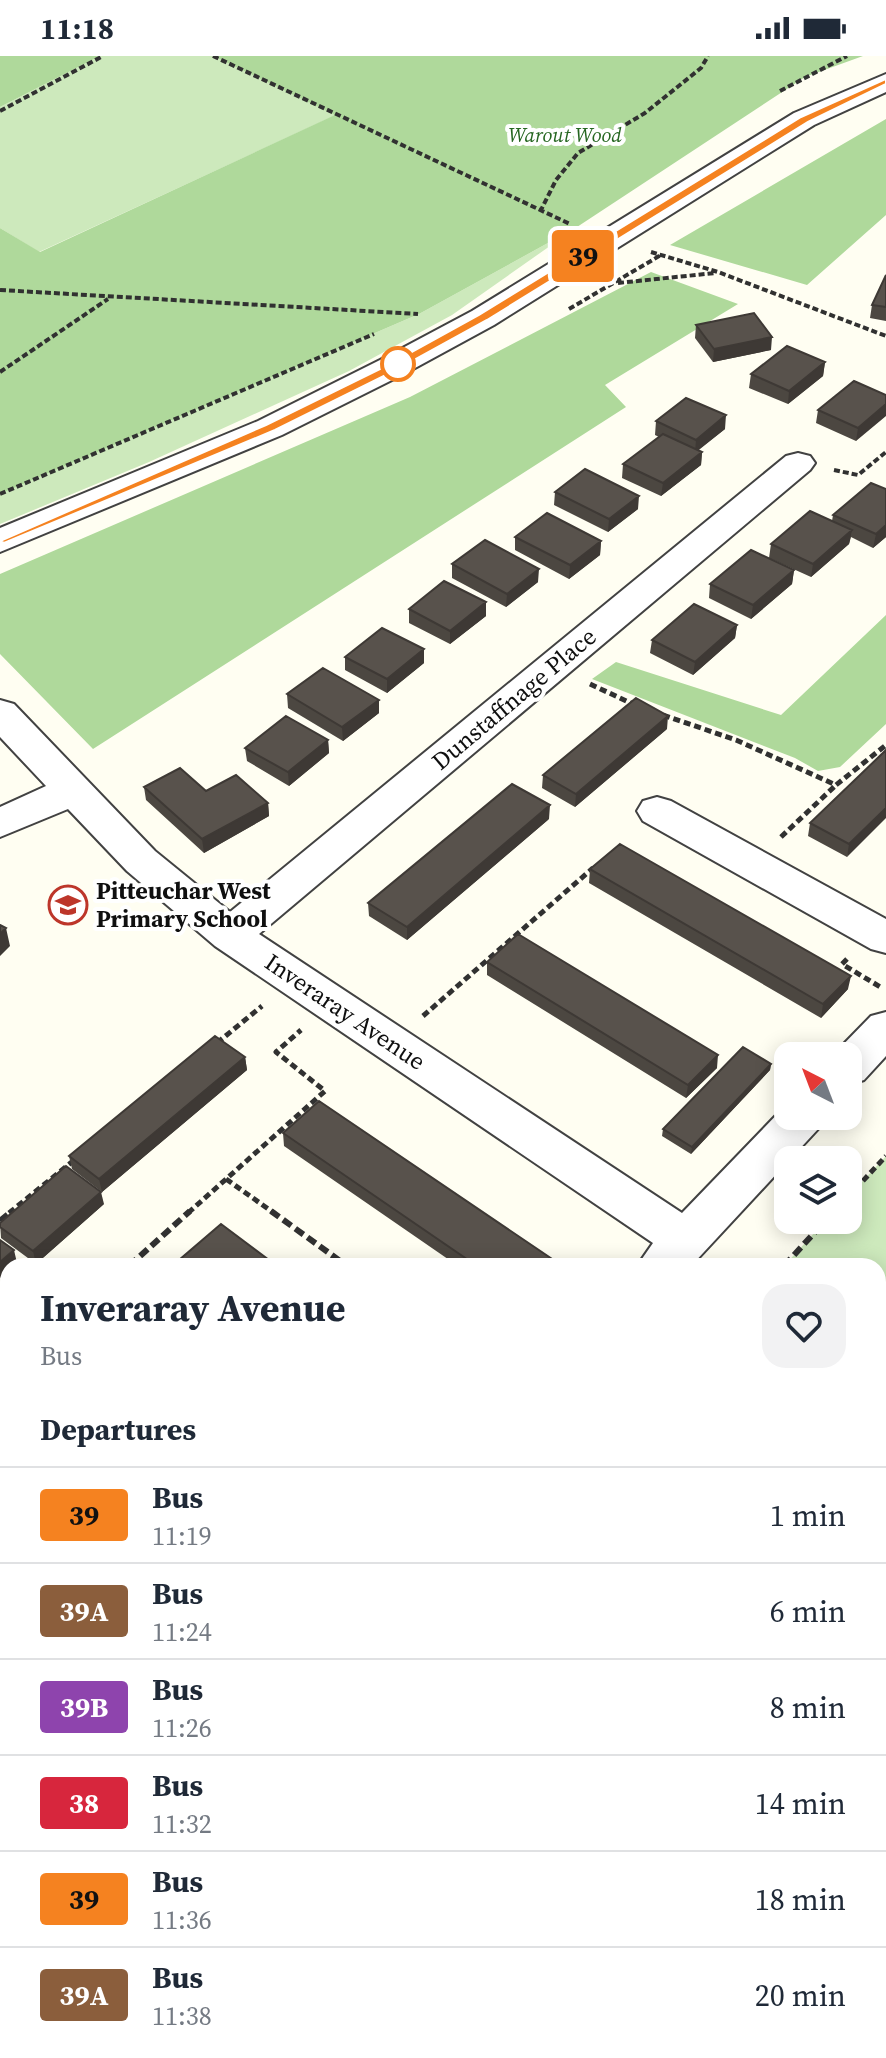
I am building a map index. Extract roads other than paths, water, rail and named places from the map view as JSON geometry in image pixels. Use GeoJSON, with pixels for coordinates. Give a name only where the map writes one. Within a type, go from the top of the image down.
{"type":"FeatureCollection","features":[{"type":"Feature","properties":{"kind":"street"},"geometry":{"type":"LineString","coordinates":[[0,541],[270,428],[392,367],[483,318],[804,119],[886,82]]}},
{"type":"Feature","properties":{"kind":"street","name":"Dunstaffnage Place"},"geometry":{"type":"LineString","coordinates":[[230,935],[798,463]]}},
{"type":"Feature","properties":{"kind":"street","name":"Inveraray Avenue"},"geometry":{"type":"LineString","coordinates":[[0,713],[141,861],[230,935],[392,1043],[673,1253],[790,1130]]}},
{"type":"Feature","properties":{"kind":"street"},"geometry":{"type":"LineString","coordinates":[[0,823],[73,790]]}},
{"type":"Feature","properties":{"kind":"street"},"geometry":{"type":"LineString","coordinates":[[657,811],[886,938]]}},
{"type":"Feature","properties":{"kind":"street"},"geometry":{"type":"LineString","coordinates":[[862,1053],[886,1028]]}},
{"type":"Feature","properties":{"kind":"place","name":"Pitteuchar West Primary School"},"geometry":{"type":"Point","coordinates":[68,905]}},
{"type":"Feature","properties":{"kind":"park label","name":"Warout Wood"},"geometry":{"type":"Point","coordinates":[565,135]}}]}
